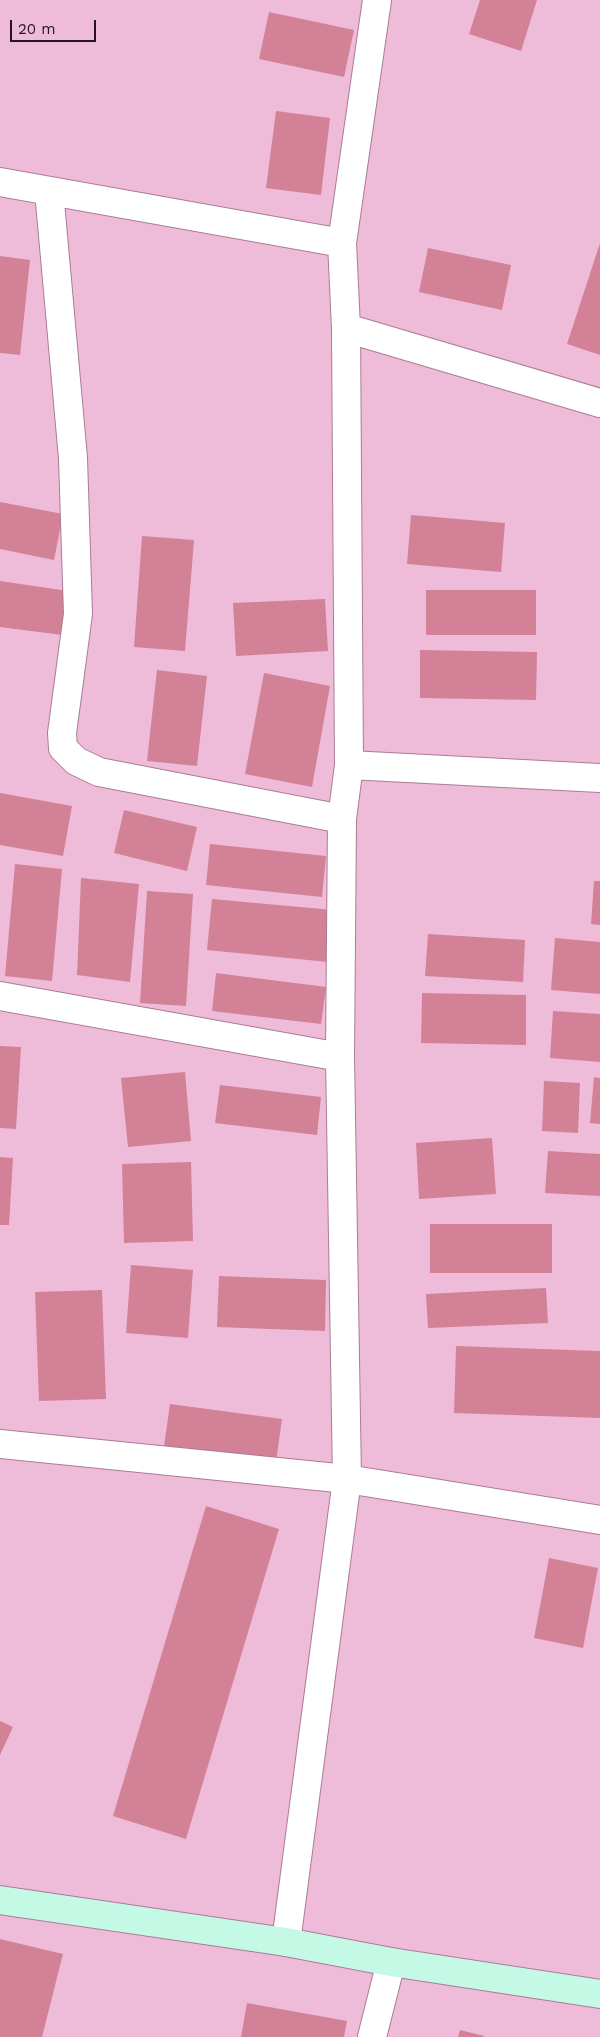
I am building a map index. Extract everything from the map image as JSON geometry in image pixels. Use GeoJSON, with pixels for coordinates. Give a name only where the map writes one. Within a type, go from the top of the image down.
{"type":"FeatureCollection","features":[{"type":"Feature","properties":{"kind":"street"},"geometry":{"type":"LineString","coordinates":[[286,1942],[347,1479],[340,1057],[342,819],[348,765],[346,328],[342,244],[377,0]]}},
{"type":"Feature","properties":{"kind":"street"},"geometry":{"type":"LineString","coordinates":[[1,177],[49,191],[342,244]]}},
{"type":"Feature","properties":{"kind":"street"},"geometry":{"type":"LineString","coordinates":[[49,191],[74,458],[78,614],[62,733],[63,748],[76,761],[99,772],[342,819]]}},
{"type":"Feature","properties":{"kind":"street"},"geometry":{"type":"LineString","coordinates":[[346,328],[600,403]]}},
{"type":"Feature","properties":{"kind":"street"},"geometry":{"type":"LineString","coordinates":[[348,765],[600,778]]}},
{"type":"Feature","properties":{"kind":"street"},"geometry":{"type":"LineString","coordinates":[[0,996],[340,1057]]}},
{"type":"Feature","properties":{"kind":"street"},"geometry":{"type":"LineString","coordinates":[[0,1444],[347,1479],[600,1520]]}},
{"type":"Feature","properties":{"kind":"street"},"geometry":{"type":"LineString","coordinates":[[0,1900],[286,1942],[391,1962],[600,1994]]}},
{"type":"Feature","properties":{"kind":"street"},"geometry":{"type":"LineString","coordinates":[[372,2037],[391,1962]]}},
{"type":"Feature","properties":{"kind":"building"},"geometry":{"type":"Polygon","coordinates":[[[480,0],[537,0],[521,51],[469,34],[480,0]]]}},
{"type":"Feature","properties":{"kind":"building"},"geometry":{"type":"Polygon","coordinates":[[[269,12],[354,30],[344,77],[259,59],[269,12]]]}},
{"type":"Feature","properties":{"kind":"building"},"geometry":{"type":"Polygon","coordinates":[[[276,111],[330,118],[321,195],[266,188],[276,111]]]}},
{"type":"Feature","properties":{"kind":"building"},"geometry":{"type":"Polygon","coordinates":[[[600,243],[600,355],[567,344],[600,243]]]}},
{"type":"Feature","properties":{"kind":"building"},"geometry":{"type":"Polygon","coordinates":[[[428,248],[511,265],[502,310],[419,292],[428,248]]]}},
{"type":"Feature","properties":{"kind":"building"},"geometry":{"type":"Polygon","coordinates":[[[0,256],[30,260],[20,355],[0,353],[0,256]]]}},
{"type":"Feature","properties":{"kind":"building"},"geometry":{"type":"Polygon","coordinates":[[[0,502],[63,514],[54,560],[0,549],[0,502]]]}},
{"type":"Feature","properties":{"kind":"building"},"geometry":{"type":"Polygon","coordinates":[[[411,515],[505,523],[501,572],[407,564],[411,515]]]}},
{"type":"Feature","properties":{"kind":"building"},"geometry":{"type":"Polygon","coordinates":[[[142,536],[194,540],[185,651],[134,647],[142,536]]]}},
{"type":"Feature","properties":{"kind":"building"},"geometry":{"type":"Polygon","coordinates":[[[0,581],[68,591],[62,635],[0,627],[0,581]]]}},
{"type":"Feature","properties":{"kind":"building"},"geometry":{"type":"Polygon","coordinates":[[[426,590],[536,590],[536,635],[426,635],[426,590]]]}},
{"type":"Feature","properties":{"kind":"building"},"geometry":{"type":"Polygon","coordinates":[[[325,599],[328,651],[236,656],[233,603],[325,599]]]}},
{"type":"Feature","properties":{"kind":"building"},"geometry":{"type":"Polygon","coordinates":[[[420,650],[537,652],[536,700],[420,698],[420,650]]]}},
{"type":"Feature","properties":{"kind":"building"},"geometry":{"type":"Polygon","coordinates":[[[157,670],[207,676],[197,766],[147,761],[157,670]]]}},
{"type":"Feature","properties":{"kind":"building"},"geometry":{"type":"Polygon","coordinates":[[[264,673],[330,686],[312,787],[245,774],[264,673]]]}},
{"type":"Feature","properties":{"kind":"building"},"geometry":{"type":"Polygon","coordinates":[[[0,793],[72,806],[63,856],[0,845],[0,793]]]}},
{"type":"Feature","properties":{"kind":"building"},"geometry":{"type":"Polygon","coordinates":[[[124,810],[197,827],[187,871],[114,853],[124,810]]]}},
{"type":"Feature","properties":{"kind":"building"},"geometry":{"type":"Polygon","coordinates":[[[210,844],[326,856],[322,897],[206,885],[210,844]]]}},
{"type":"Feature","properties":{"kind":"building"},"geometry":{"type":"Polygon","coordinates":[[[15,864],[62,869],[52,981],[5,976],[15,864]]]}},
{"type":"Feature","properties":{"kind":"building"},"geometry":{"type":"Polygon","coordinates":[[[81,878],[139,884],[130,982],[77,975],[81,878]]]}},
{"type":"Feature","properties":{"kind":"building"},"geometry":{"type":"Polygon","coordinates":[[[594,881],[600,881],[600,925],[591,924],[594,881]]]}},
{"type":"Feature","properties":{"kind":"building"},"geometry":{"type":"Polygon","coordinates":[[[147,891],[193,894],[186,1006],[140,1003],[147,891]]]}},
{"type":"Feature","properties":{"kind":"building"},"geometry":{"type":"Polygon","coordinates":[[[212,899],[333,910],[328,962],[207,950],[212,899]]]}},
{"type":"Feature","properties":{"kind":"building"},"geometry":{"type":"Polygon","coordinates":[[[428,934],[525,940],[523,982],[425,976],[428,934]]]}},
{"type":"Feature","properties":{"kind":"building"},"geometry":{"type":"Polygon","coordinates":[[[555,938],[600,942],[600,994],[551,990],[555,938]]]}},
{"type":"Feature","properties":{"kind":"building"},"geometry":{"type":"Polygon","coordinates":[[[216,973],[326,987],[321,1024],[212,1011],[216,973]]]}},
{"type":"Feature","properties":{"kind":"building"},"geometry":{"type":"Polygon","coordinates":[[[422,993],[526,995],[526,1045],[421,1043],[422,993]]]}},
{"type":"Feature","properties":{"kind":"building"},"geometry":{"type":"Polygon","coordinates":[[[553,1011],[600,1014],[600,1062],[550,1058],[553,1011]]]}},
{"type":"Feature","properties":{"kind":"building"},"geometry":{"type":"Polygon","coordinates":[[[0,1046],[21,1047],[16,1129],[0,1128],[0,1046]]]}},
{"type":"Feature","properties":{"kind":"building"},"geometry":{"type":"Polygon","coordinates":[[[185,1072],[191,1141],[128,1147],[121,1078],[185,1072]]]}},
{"type":"Feature","properties":{"kind":"building"},"geometry":{"type":"Polygon","coordinates":[[[594,1077],[600,1078],[600,1124],[590,1123],[594,1077]]]}},
{"type":"Feature","properties":{"kind":"building"},"geometry":{"type":"Polygon","coordinates":[[[544,1081],[580,1083],[578,1133],[542,1131],[544,1081]]]}},
{"type":"Feature","properties":{"kind":"building"},"geometry":{"type":"Polygon","coordinates":[[[220,1085],[321,1097],[317,1135],[215,1123],[220,1085]]]}},
{"type":"Feature","properties":{"kind":"building"},"geometry":{"type":"Polygon","coordinates":[[[492,1138],[496,1194],[419,1199],[416,1143],[492,1138]]]}},
{"type":"Feature","properties":{"kind":"building"},"geometry":{"type":"Polygon","coordinates":[[[548,1151],[600,1154],[600,1196],[545,1193],[548,1151]]]}},
{"type":"Feature","properties":{"kind":"building"},"geometry":{"type":"Polygon","coordinates":[[[0,1157],[13,1158],[9,1225],[0,1225],[0,1157]]]}},
{"type":"Feature","properties":{"kind":"building"},"geometry":{"type":"Polygon","coordinates":[[[191,1162],[193,1241],[124,1243],[122,1164],[191,1162]]]}},
{"type":"Feature","properties":{"kind":"building"},"geometry":{"type":"Polygon","coordinates":[[[430,1224],[552,1224],[552,1273],[430,1273],[430,1224]]]}},
{"type":"Feature","properties":{"kind":"building"},"geometry":{"type":"Polygon","coordinates":[[[131,1265],[193,1270],[188,1338],[126,1333],[131,1265]]]}},
{"type":"Feature","properties":{"kind":"building"},"geometry":{"type":"Polygon","coordinates":[[[219,1276],[326,1280],[325,1331],[217,1327],[219,1276]]]}},
{"type":"Feature","properties":{"kind":"building"},"geometry":{"type":"Polygon","coordinates":[[[546,1288],[548,1323],[428,1328],[426,1294],[546,1288]]]}},
{"type":"Feature","properties":{"kind":"building"},"geometry":{"type":"Polygon","coordinates":[[[102,1290],[106,1399],[39,1401],[35,1292],[102,1290]]]}},
{"type":"Feature","properties":{"kind":"building"},"geometry":{"type":"Polygon","coordinates":[[[456,1346],[600,1351],[600,1418],[454,1413],[456,1346]]]}},
{"type":"Feature","properties":{"kind":"building"},"geometry":{"type":"Polygon","coordinates":[[[170,1404],[282,1419],[276,1462],[164,1446],[170,1404]]]}},
{"type":"Feature","properties":{"kind":"building"},"geometry":{"type":"Polygon","coordinates":[[[206,1506],[279,1529],[186,1839],[113,1816],[206,1506]]]}},
{"type":"Feature","properties":{"kind":"building"},"geometry":{"type":"Polygon","coordinates":[[[549,1558],[598,1568],[583,1648],[534,1638],[549,1558]]]}},
{"type":"Feature","properties":{"kind":"building"},"geometry":{"type":"Polygon","coordinates":[[[0,1721],[13,1727],[0,1755],[0,1721]]]}},
{"type":"Feature","properties":{"kind":"building"},"geometry":{"type":"Polygon","coordinates":[[[0,1939],[63,1954],[42,2037],[0,2037],[0,1939]]]}},
{"type":"Feature","properties":{"kind":"building"},"geometry":{"type":"Polygon","coordinates":[[[247,2003],[347,2021],[344,2037],[241,2037],[247,2003]]]}},
{"type":"Feature","properties":{"kind":"building"},"geometry":{"type":"Polygon","coordinates":[[[460,2030],[484,2036],[484,2037],[458,2037],[460,2030]]]}}]}
